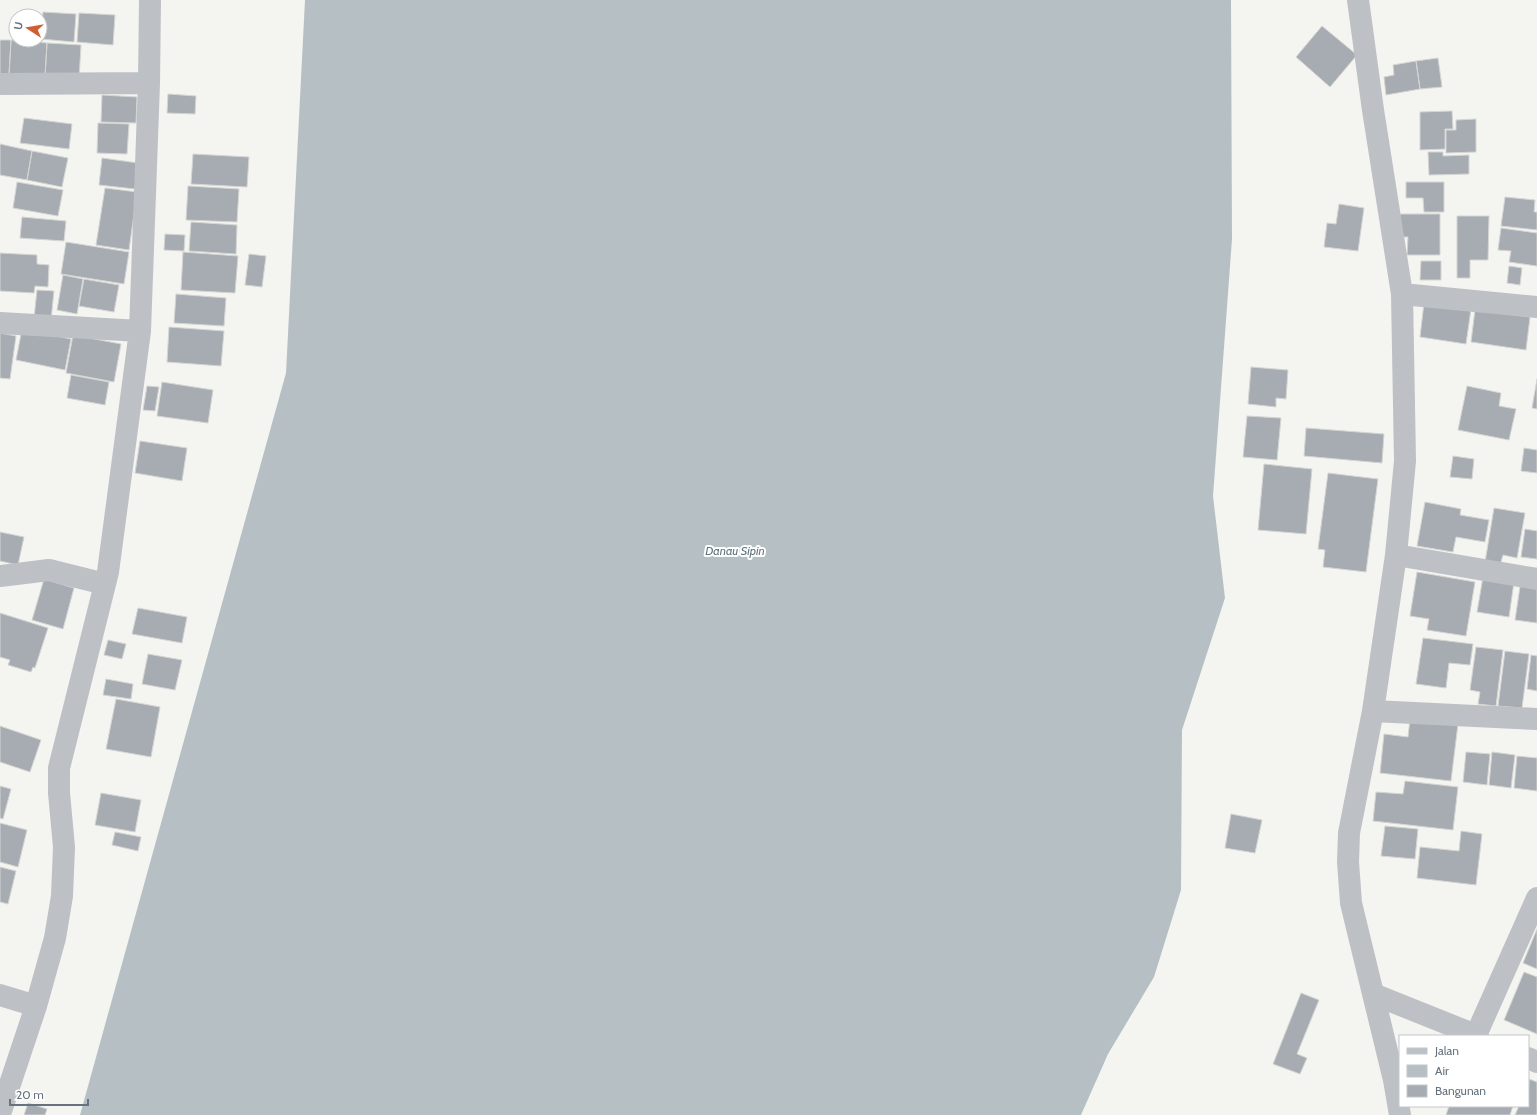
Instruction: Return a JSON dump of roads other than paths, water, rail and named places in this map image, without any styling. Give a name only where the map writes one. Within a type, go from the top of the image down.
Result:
[{"type":"street","points":[[0,1114],[36,1006],[55,938],[62,896],[64,847],[59,793],[59,768],[108,572],[140,332],[149,83],[150,0]]},
{"type":"street","points":[[1358,0],[1373,110],[1402,294],[1405,461],[1396,555],[1372,711],[1349,833],[1348,862],[1352,903],[1394,1080],[1400,1115]]},
{"type":"street","points":[[0,84],[149,83]]},
{"type":"street","points":[[1402,294],[1537,307]]},
{"type":"street","points":[[0,323],[140,332]]},
{"type":"street","points":[[1396,555],[1537,579]]},
{"type":"street","points":[[0,576],[49,570],[105,584]]},
{"type":"street","points":[[1372,711],[1537,718]]},
{"type":"street","points":[[1477,1035],[1537,898]]},
{"type":"street","points":[[1373,994],[1475,1035]]},
{"type":"street","points":[[0,995],[36,1006]]},
{"type":"water","name":"Danau Sipin","points":[[305,0],[1231,0],[1232,239],[1213,496],[1225,598],[1182,730],[1181,890],[1154,977],[1108,1054],[1081,1115],[80,1115],[286,373]]}]
